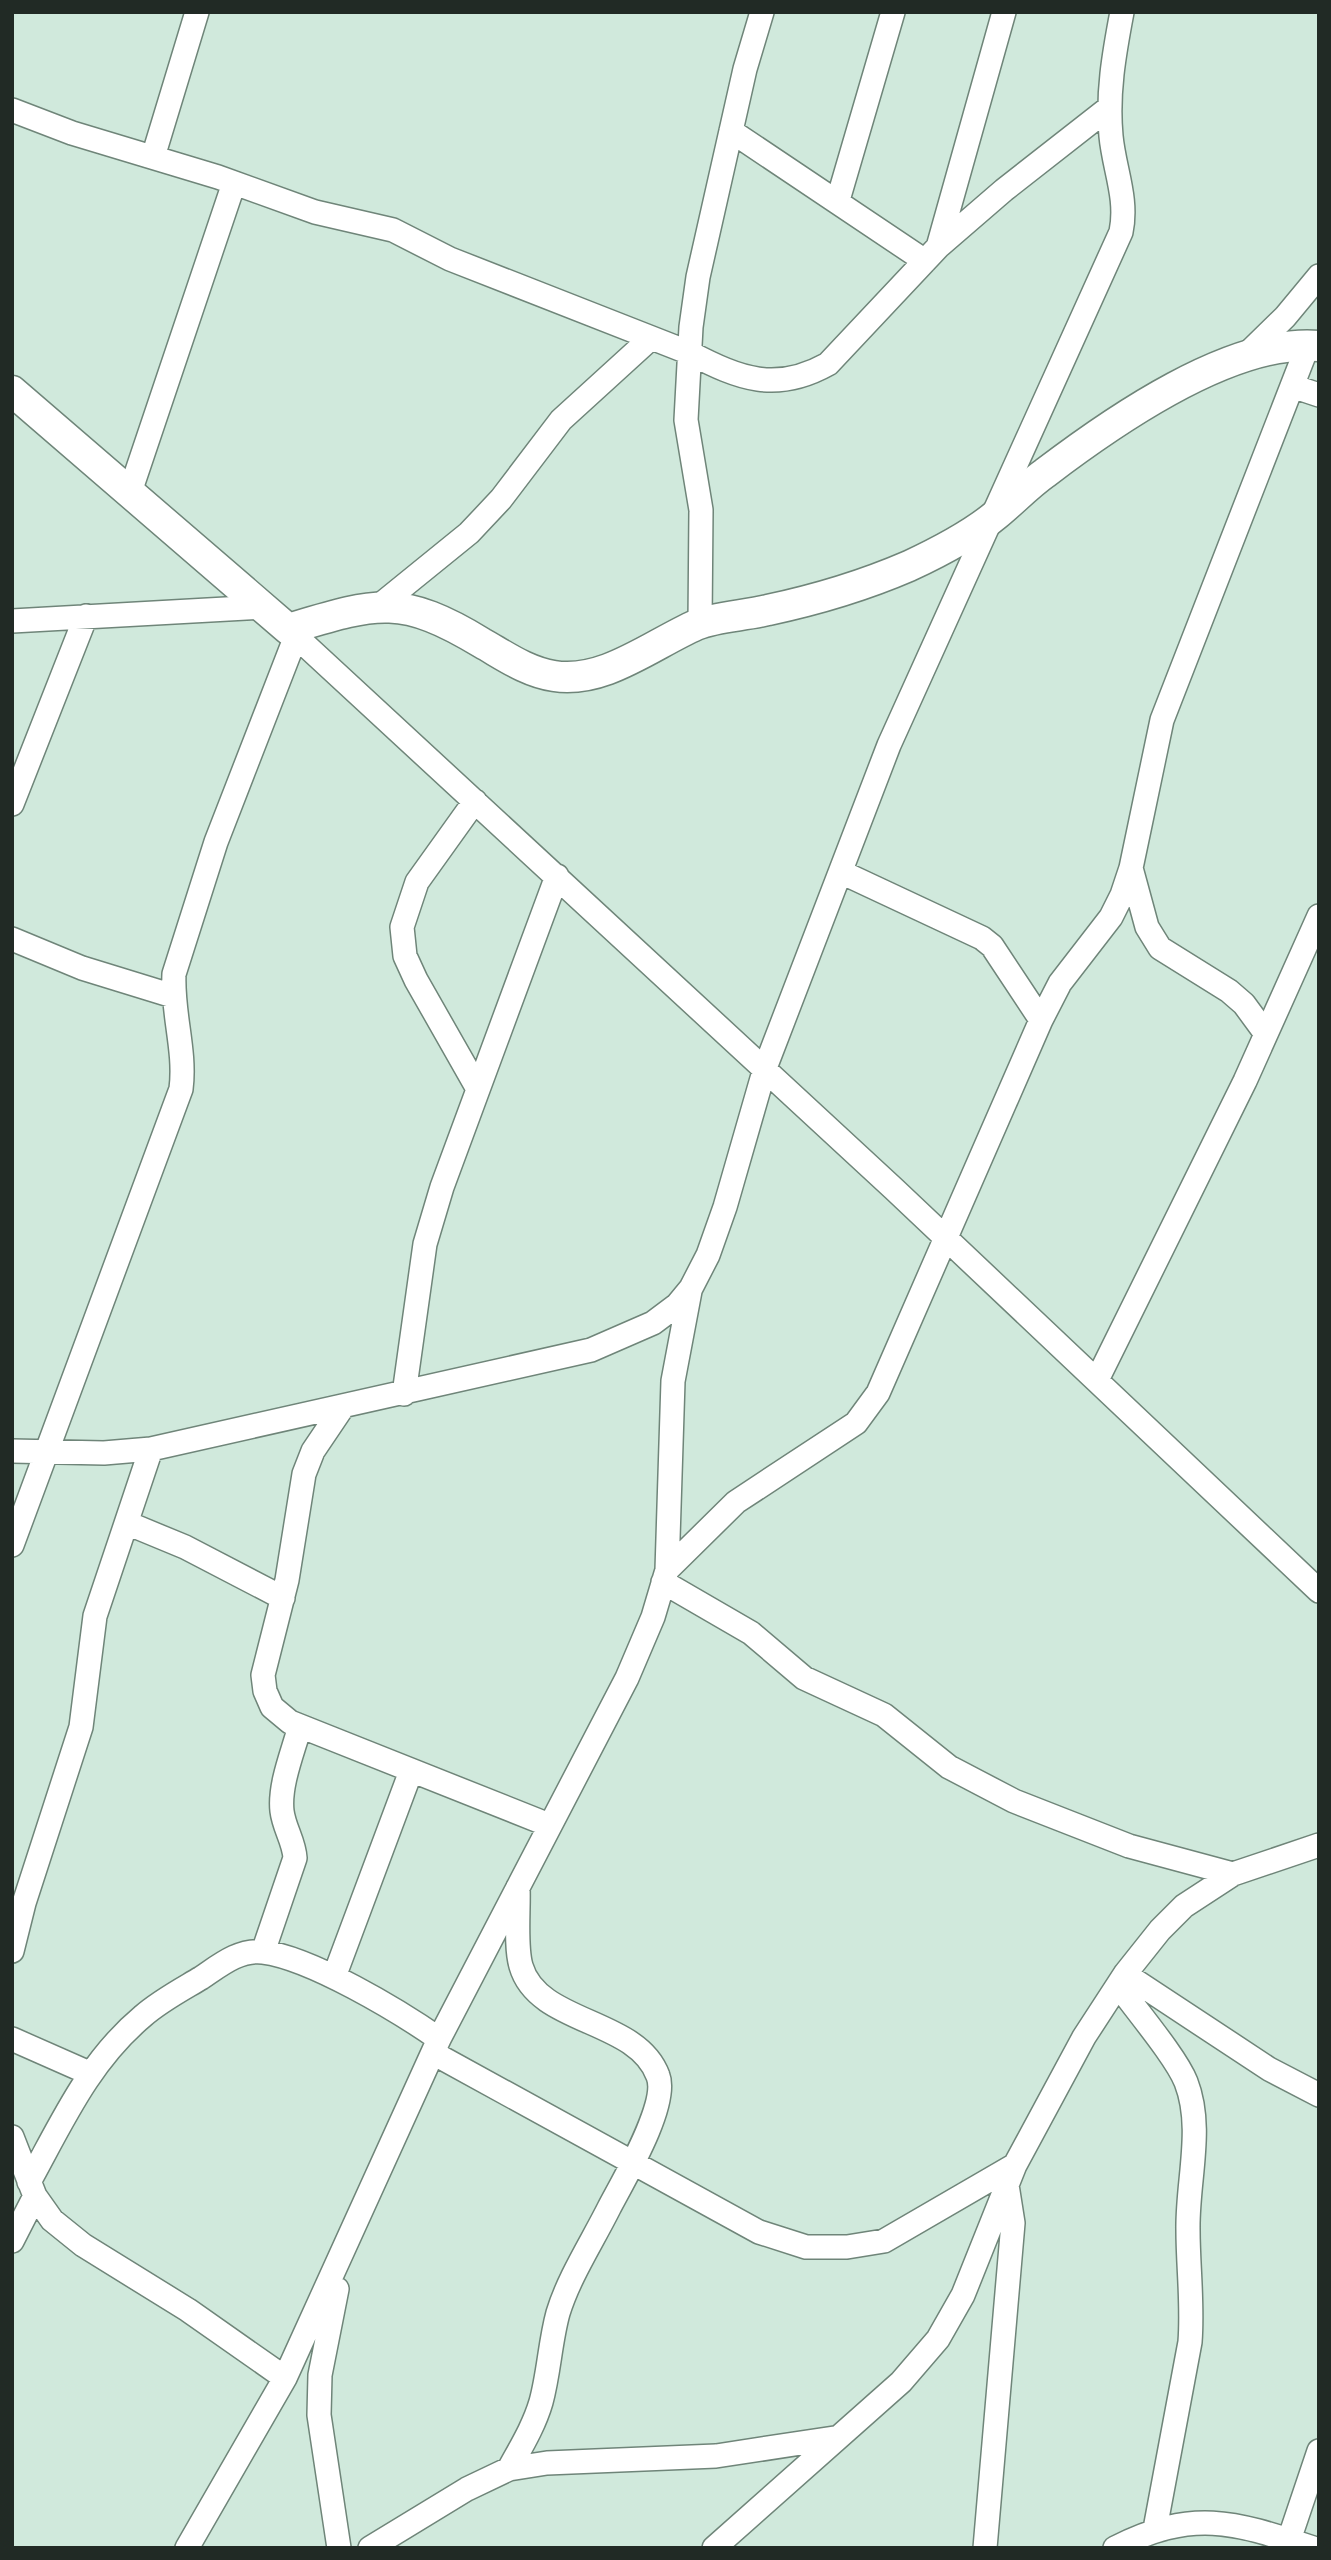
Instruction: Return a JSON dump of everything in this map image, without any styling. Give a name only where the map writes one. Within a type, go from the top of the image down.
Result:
[{"type":"street","points":[[153,157],[197,12]]},
{"type":"street","points":[[699,624],[701,510],[686,420],[690,353],[698,276],[762,12]]},
{"type":"street","points":[[838,200],[893,12]]},
{"type":"street","points":[[932,254],[1004,12]]},
{"type":"street","points":[[12,1451],[49,1453],[151,1449],[591,1350],[653,1323],[677,1305],[691,1288],[708,1255],[725,1207],[765,1068],[889,745],[996,515],[1121,232],[1124,200],[1112,139],[1110,107],[1112,66],[1122,12]]},
{"type":"street","points":[[12,110],[328,215],[393,230],[450,259],[690,353],[743,378],[784,381],[806,376],[828,364],[932,254],[1004,190],[1110,107]]},
{"type":"street","points":[[731,131],[838,200],[932,254]]},
{"type":"street","points":[[130,492],[234,183]]},
{"type":"street","points":[[1244,357],[1285,317],[1319,276]]},
{"type":"street","points":[[379,606],[469,533],[501,499],[561,420],[651,338]]},
{"type":"street","points":[[292,633],[379,606],[399,607],[425,614],[461,630],[526,669],[553,676],[579,677],[598,674],[699,624],[769,610],[910,565],[996,515],[1042,474],[1113,424],[1203,374],[1272,348],[1314,345]]},
{"type":"street","points":[[665,1576],[736,1502],[856,1423],[867,1412],[878,1392],[1041,1020],[1059,984],[1111,917],[1131,867],[1162,720],[1292,386],[1314,345]]},
{"type":"street","points":[[1292,386],[1319,395]]},
{"type":"street","points":[[12,391],[263,607],[557,876],[765,1068],[1319,1591]]},
{"type":"street","points":[[12,621],[263,607]]},
{"type":"street","points":[[12,804],[86,616]]},
{"type":"street","points":[[12,1545],[49,1453],[181,1089],[183,1072],[173,996],[174,974],[216,842],[292,633]]},
{"type":"street","points":[[475,801],[417,882],[402,927],[405,956],[416,980],[478,1089]]},
{"type":"street","points":[[1131,867],[1147,927],[1160,948],[1230,992],[1244,1004],[1266,1034]]},
{"type":"street","points":[[841,872],[982,938],[992,946],[1041,1020]]},
{"type":"street","points":[[404,1394],[425,1244],[442,1187],[557,876]]},
{"type":"street","points":[[1097,1380],[1266,1034],[1319,916]]},
{"type":"street","points":[[12,939],[82,968],[173,996]]},
{"type":"street","points":[[187,2548],[285,2378],[344,2255],[436,2046],[518,1883],[627,1678],[653,1617],[665,1576],[673,1381],[691,1288]]},
{"type":"street","points":[[342,1408],[313,1451],[304,1474],[284,1598],[263,1675],[272,1707],[290,1722],[550,1825]]},
{"type":"street","points":[[12,1951],[24,1903],[81,1727],[96,1616],[151,1449]]},
{"type":"street","points":[[127,1523],[185,1547],[284,1598]]},
{"type":"street","points":[[665,1576],[751,1633],[804,1678],[884,1715],[949,1768],[1014,1801],[1129,1846],[1233,1874]]},
{"type":"street","points":[[263,1952],[295,1858],[294,1843],[282,1812],[282,1798],[300,1726]]},
{"type":"street","points":[[334,1977],[411,1770]]},
{"type":"street","points":[[713,2548],[834,2438],[901,2382],[938,2339],[963,2295],[1011,2175],[1084,2037],[1160,1930],[1184,1906],[1233,1874],[1319,1845]]},
{"type":"street","points":[[509,2469],[538,2410],[559,2312],[567,2291],[632,2162],[660,2097],[659,2077],[635,2045],[541,1997],[529,1982],[521,1966],[518,1883]]},
{"type":"street","points":[[12,2241],[32,2189],[89,2073],[145,2014],[232,1957],[263,1952],[334,1977],[413,2021],[436,2046],[632,2162],[759,2232],[806,2247],[847,2247],[884,2241],[1011,2175]]},
{"type":"street","points":[[1122,1980],[1269,2069],[1319,2095]]},
{"type":"street","points":[[1122,1980],[1185,2079],[1193,2103],[1195,2125],[1188,2201],[1190,2342],[1155,2529]]},
{"type":"street","points":[[12,2039],[89,2073]]},
{"type":"street","points":[[12,2137],[32,2189],[52,2220],[83,2245],[188,2310],[285,2378]]},
{"type":"street","points":[[985,2548],[1013,2223],[1011,2175]]},
{"type":"street","points":[[339,2548],[319,2415],[320,2375],[344,2255]]},
{"type":"street","points":[[370,2548],[467,2489],[509,2469],[547,2463],[739,2454],[834,2438]]},
{"type":"street","points":[[1289,2540],[1319,2451]]},
{"type":"street","points":[[1115,2548],[1155,2529],[1206,2522],[1247,2526],[1313,2548]]}]
